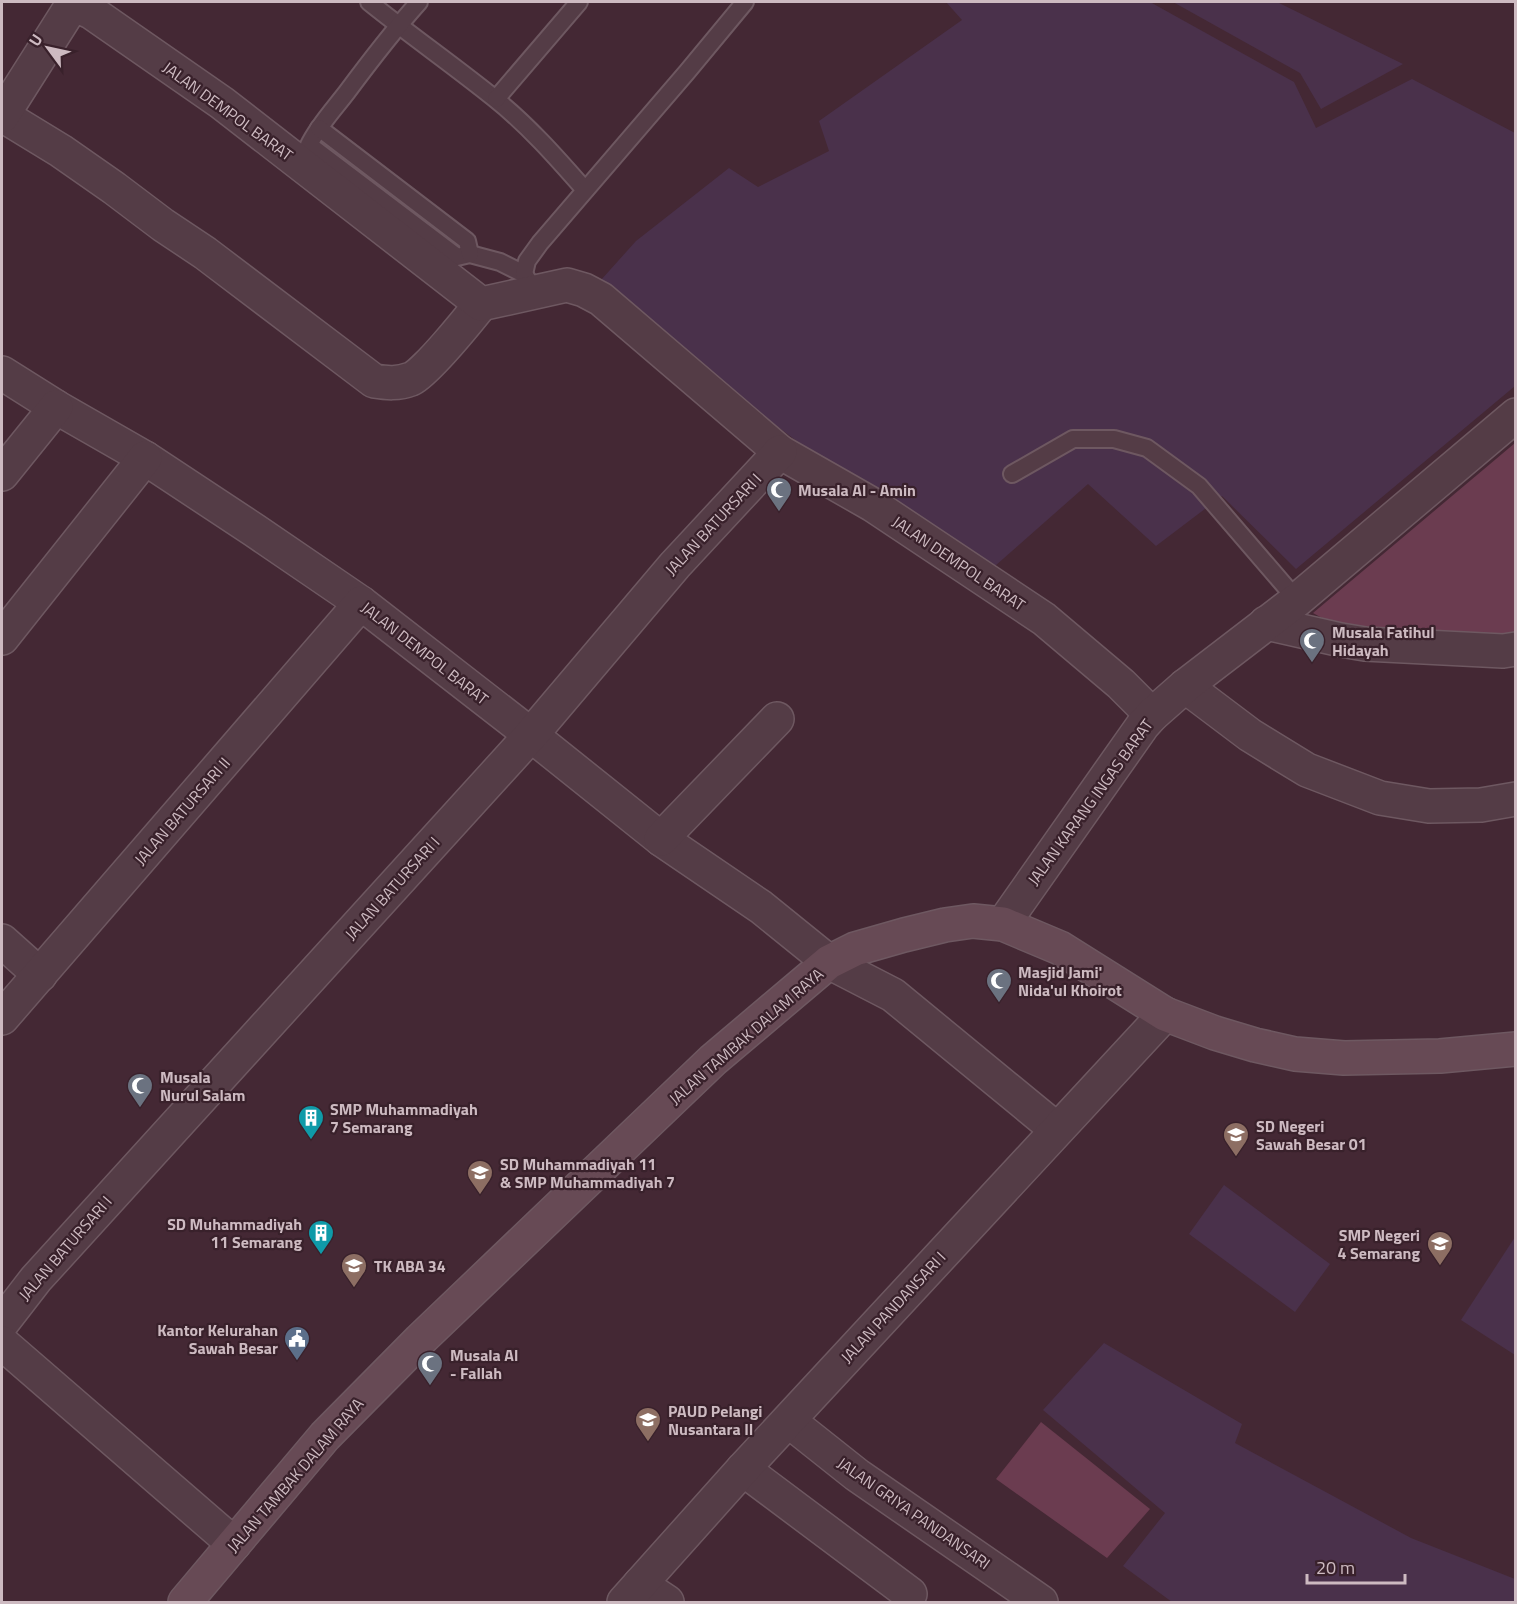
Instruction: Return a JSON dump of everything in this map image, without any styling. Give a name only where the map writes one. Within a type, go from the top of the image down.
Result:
[{"type":"street","name":"JALAN DEMPOL BARAT","points":[[481,304],[222,103],[91,12],[80,7],[71,7],[2,116],[61,151],[114,188],[374,381],[393,384],[414,379],[481,304],[530,283],[567,285],[585,290],[601,299],[780,452],[873,506],[1044,619],[1121,684],[1152,715]]},
{"type":"street","name":"JALAN DEMPOL BARAT","points":[[2,372],[56,408],[145,458],[361,603],[661,839],[761,907],[830,962],[893,995],[1056,1130]]},
{"type":"street","points":[[2,474],[56,408]]},
{"type":"street","name":"JALAN KARANG INGAS BARAT","points":[[1003,924],[1152,715],[1185,686],[1297,600],[1515,415]]},
{"type":"street","name":"JALAN BATURSARI I","points":[[2,1323],[36,1279],[531,735],[675,565],[780,452]]},
{"type":"street","points":[[2,638],[145,458]]},
{"type":"street","name":"JALAN BATURSARI II","points":[[2,1018],[361,603]]},
{"type":"street","points":[[1266,623],[1365,644],[1503,651],[1515,649]]},
{"type":"street","points":[[1185,686],[1250,735],[1307,770],[1380,798],[1429,806],[1481,805],[1515,799]]},
{"type":"street","points":[[661,839],[777,719]]},
{"type":"street","name":"JALAN TAMBAK DALAM RAYA","points":[[185,1602],[325,1436],[420,1340],[713,1060],[830,962],[855,950],[945,925],[973,921],[1003,924],[1060,948],[1165,1014],[1255,1046],[1295,1054],[1344,1058],[1440,1056],[1515,1049]]},
{"type":"street","points":[[2,941],[40,975]]},
{"type":"street","name":"JALAN PANDANSARI I","points":[[644,1596],[743,1469],[1165,1014]]},
{"type":"street","points":[[2,1342],[234,1544]]},
{"type":"street","name":"JALAN GRIYA PANDANSARI","points":[[789,1421],[857,1475],[1041,1602]]},
{"type":"street","points":[[743,1469],[910,1594]]},
{"type":"lane","points":[[369,2],[496,99],[544,143],[585,190]]},
{"type":"lane","points":[[419,2],[319,128],[467,242],[470,254],[500,262],[530,283]]},
{"type":"lane","points":[[496,99],[579,2]]},
{"type":"lane","points":[[530,283],[527,261],[540,243],[745,2]]},
{"type":"lane","points":[[1012,474],[1073,439],[1114,439],[1147,448],[1199,486],[1297,600]]},
{"type":"shaded area","points":[[946,2],[1150,2],[1294,82],[1316,128],[1412,79],[1515,133],[1515,386],[1296,569],[1222,496],[1156,546],[1088,484],[987,573],[873,498],[726,388],[601,280],[636,241],[729,168],[758,187],[829,151],[819,121],[962,20]]},
{"type":"shaded area","points":[[1173,2],[1277,2],[1403,64],[1321,109],[1300,73]]},
{"type":"shaded area","points":[[1515,443],[1515,641],[1351,634],[1313,613]]},
{"type":"shaded area","points":[[1224,1185],[1330,1264],[1295,1312],[1189,1234]]},
{"type":"shaded area","points":[[1515,1237],[1515,1355],[1461,1320]]},
{"type":"shaded area","points":[[1104,1343],[1242,1424],[1235,1443],[1411,1538],[1515,1579],[1515,1602],[1172,1602],[1123,1566],[1165,1513],[1043,1410]]},
{"type":"shaded area","points":[[1041,1422],[1150,1509],[1107,1558],[996,1479]]},
{"type":"place","name":"Musala Al - Amin","points":[[779,513]]},
{"type":"place","name":"Musala Fatihul Hidayah","points":[[1312,664]]},
{"type":"place","name":"Masjid Jami' Nida'ul Khoirot","points":[[999,1004]]},
{"type":"place","name":"Musala Nurul Salam","points":[[140,1109]]},
{"type":"place","name":"SMP Muhammadiyah 7 Semarang","points":[[311,1141]]},
{"type":"place","name":"SD Negeri Sawah Besar 01","points":[[1236,1158]]},
{"type":"place","name":"SD Muhammadiyah 11 & SMP Muhammadiyah 7","points":[[480,1196]]},
{"type":"place","name":"SD Muhammadiyah 11 Semarang","points":[[321,1256]]},
{"type":"place","name":"SMP Negeri 4 Semarang","points":[[1440,1267]]},
{"type":"place","name":"TK ABA 34","points":[[354,1289]]},
{"type":"place","name":"Kantor Kelurahan Sawah Besar","points":[[297,1362]]},
{"type":"place","name":"Musala Al - Fallah","points":[[430,1387]]},
{"type":"place","name":"PAUD Pelangi Nusantara II","points":[[648,1443]]}]
